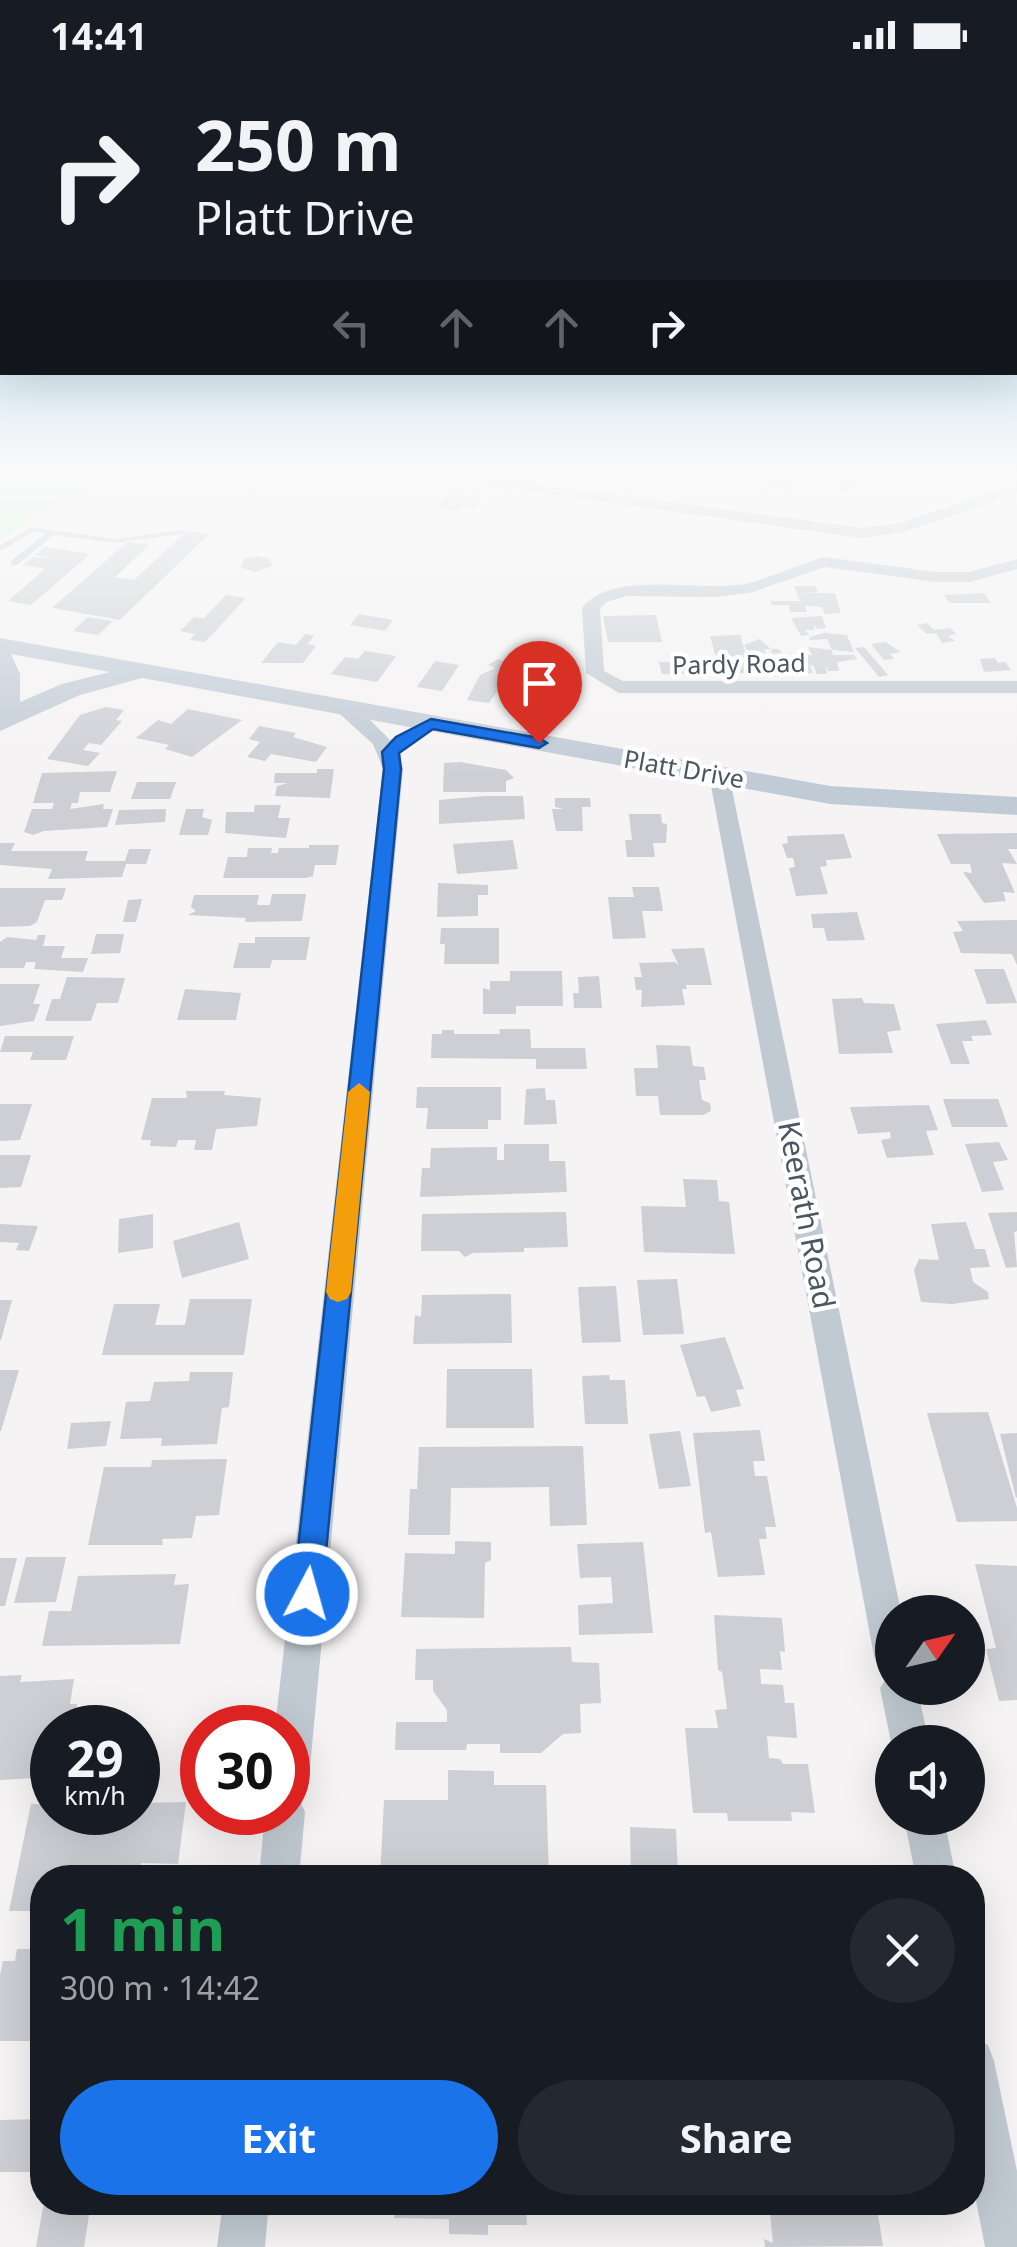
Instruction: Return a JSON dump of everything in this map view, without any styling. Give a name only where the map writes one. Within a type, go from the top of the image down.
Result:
[{"type":"street","name":"Pardy Road","points":[[782,577],[750,588],[627,591],[593,603],[595,672],[608,684],[640,690],[1017,687]]},
{"type":"street","name":"Pardy Road","points":[[933,577],[971,577]]},
{"type":"street","name":"Platt Drive","points":[[0,645],[830,795],[1017,806]]},
{"type":"street","points":[[0,657],[9,671],[11,688],[1,721]]},
{"type":"street","points":[[1,721],[71,689],[148,672]]},
{"type":"street","points":[[297,1705],[393,769],[390,752],[362,721],[342,707]]},
{"type":"street","points":[[390,752],[402,740],[431,724]]},
{"type":"street","name":"Keerath Road","points":[[718,775],[880,1595]]},
{"type":"street","points":[[279,1865],[283,1835]]},
{"type":"street","points":[[927,1835],[933,1865]]},
{"type":"street","points":[[985,2126],[1009,2247]]},
{"type":"street","points":[[241,2247],[245,2215]]},
{"type":"building","points":[[36,577],[64,577],[31,605],[8,601]]},
{"type":"building","points":[[88,577],[134,580],[165,577],[120,620],[52,608]]},
{"type":"building","points":[[794,586],[815,586],[818,592],[807,593],[835,593],[841,613],[825,614],[822,607],[809,606],[805,606],[807,612],[790,612],[789,605],[772,605],[770,601],[800,601]]},
{"type":"building","points":[[984,593],[991,603],[949,603],[944,595]]},
{"type":"building","points":[[226,595],[246,598],[205,642],[190,640],[195,634],[180,631],[194,617],[204,618]]},
{"type":"building","points":[[359,614],[393,620],[385,631],[350,625]]},
{"type":"building","points":[[656,615],[662,642],[608,642],[603,616]]},
{"type":"building","points":[[822,616],[826,628],[817,629],[813,624],[815,630],[805,630],[809,635],[801,636],[791,618]]},
{"type":"building","points":[[88,617],[113,621],[98,635],[73,631]]},
{"type":"building","points":[[927,623],[934,630],[950,628],[956,634],[948,636],[955,641],[942,643],[936,633],[927,634],[917,625]]},
{"type":"building","points":[[824,633],[847,635],[854,652],[832,650],[827,639],[809,637]]},
{"type":"building","points":[[305,634],[314,636],[307,644],[316,646],[303,663],[261,663],[278,642],[296,645]]},
{"type":"building","points":[[740,635],[752,673],[662,674],[659,662],[717,661],[710,636]]},
{"type":"building","points":[[759,639],[771,649],[764,649],[766,654],[757,652],[766,664],[766,658],[812,655],[808,647],[832,650],[833,655],[854,655],[857,659],[837,662],[839,671],[828,671],[825,664],[827,674],[817,674],[810,665],[813,673],[772,676],[768,667],[769,671],[756,671],[747,653],[756,652],[744,645]]},
{"type":"building","points":[[885,642],[901,652],[890,654],[894,659],[884,660],[871,644]]},
{"type":"building","points":[[864,647],[888,675],[879,677],[855,648]]},
{"type":"building","points":[[365,651],[396,656],[377,682],[331,674],[345,657],[358,659]]},
{"type":"building","points":[[995,658],[1011,670],[984,672],[980,659]]},
{"type":"building","points":[[498,659],[529,671],[526,677],[510,690],[498,690],[489,703],[467,700],[480,675],[495,668],[488,665]]},
{"type":"building","points":[[435,661],[459,665],[442,691],[417,687]]},
{"type":"building","points":[[548,663],[567,666],[564,671],[573,672],[570,677],[576,678],[568,693],[557,691],[553,698],[524,693],[530,682],[537,684]]},
{"type":"building","points":[[106,707],[124,710],[116,720],[122,721],[101,745],[89,743],[83,750],[100,753],[88,766],[47,759],[80,715]]},
{"type":"building","points":[[188,709],[242,720],[192,757],[165,749],[169,745],[136,738],[158,720],[171,724]]},
{"type":"building","points":[[259,726],[296,733],[293,737],[327,747],[316,762],[271,754],[265,761],[247,757],[260,742],[249,739]]},
{"type":"building","points":[[444,763],[506,770],[514,778],[506,781],[506,792],[443,792]]},
{"type":"building","points":[[317,769],[334,769],[330,798],[275,796],[277,786],[288,783],[274,783],[275,773],[317,773]]},
{"type":"building","points":[[117,771],[110,792],[80,792],[78,803],[72,803],[70,809],[104,804],[103,809],[113,809],[107,827],[33,835],[24,832],[32,809],[52,809],[54,803],[33,803],[42,773]]},
{"type":"building","points":[[137,782],[176,782],[170,799],[131,799]]},
{"type":"building","points":[[523,796],[525,819],[439,824],[439,800]]},
{"type":"building","points":[[555,798],[590,798],[591,807],[582,807],[583,831],[556,831],[552,809],[564,809],[555,807]]},
{"type":"building","points":[[255,805],[281,805],[278,818],[290,818],[286,838],[225,833],[226,812],[254,812]]},
{"type":"building","points":[[166,809],[165,822],[115,825],[119,810]]},
{"type":"building","points":[[186,809],[204,809],[202,817],[212,820],[208,835],[179,835]]},
{"type":"building","points":[[629,814],[661,814],[662,823],[667,824],[666,843],[653,843],[655,857],[627,857],[625,840],[632,840]]},
{"type":"building","points":[[1017,833],[1017,849],[1008,849],[1017,864],[1002,863],[1015,893],[1003,892],[1006,901],[984,903],[963,872],[972,873],[970,864],[951,864],[937,834]]},
{"type":"building","points":[[844,834],[852,858],[826,860],[827,866],[820,867],[828,894],[796,896],[789,868],[795,867],[793,858],[787,858],[782,844],[788,843],[787,836]]},
{"type":"building","points":[[513,840],[518,869],[457,874],[453,844]]},
{"type":"building","points":[[0,843],[15,843],[11,851],[88,851],[85,861],[125,861],[129,849],[151,849],[146,864],[126,864],[122,877],[48,879],[52,869],[0,865]]},
{"type":"building","points":[[339,845],[336,865],[315,865],[313,876],[306,878],[223,878],[228,857],[247,857],[248,848],[272,848],[271,853],[278,853],[279,848]]},
{"type":"building","points":[[438,883],[488,885],[488,895],[478,895],[478,916],[437,917]]},
{"type":"building","points":[[632,887],[659,887],[663,911],[642,911],[646,938],[613,939],[608,897],[634,897]]},
{"type":"building","points":[[0,888],[66,888],[62,900],[45,900],[37,922],[30,926],[0,927]]},
{"type":"building","points":[[272,894],[306,894],[302,921],[245,922],[246,918],[188,915],[196,911],[191,907],[194,895],[259,895],[257,905],[270,905]]},
{"type":"building","points":[[142,899],[136,922],[123,922],[128,900]]},
{"type":"building","points":[[857,912],[865,940],[827,941],[824,928],[813,928],[811,914]]},
{"type":"building","points":[[1017,920],[1017,965],[1012,954],[961,953],[953,932],[963,931],[957,921]]},
{"type":"building","points":[[441,928],[499,928],[499,964],[444,964]]},
{"type":"building","points":[[96,934],[124,934],[120,953],[91,954]]},
{"type":"building","points":[[38,935],[46,935],[43,946],[65,946],[61,958],[88,958],[83,972],[34,969],[36,962],[26,962],[24,968],[0,968],[0,942],[7,937],[36,940]]},
{"type":"building","points":[[255,937],[310,937],[306,960],[272,960],[270,968],[233,968],[239,943],[255,943]]},
{"type":"building","points":[[704,948],[712,985],[686,985],[687,989],[682,989],[685,1005],[641,1007],[642,990],[636,990],[634,977],[642,977],[639,963],[675,962],[679,966],[671,949]]},
{"type":"building","points":[[974,969],[1004,969],[1017,1003],[987,1004]]},
{"type":"building","points":[[510,971],[562,971],[563,1006],[516,1006],[516,1014],[483,1014],[483,988],[490,990],[490,981],[510,981]]},
{"type":"building","points":[[599,976],[602,1008],[574,1008],[573,993],[579,993],[578,977]]},
{"type":"building","points":[[67,977],[125,978],[118,1003],[97,1003],[91,1021],[45,1021],[52,999],[60,999]]},
{"type":"building","points":[[0,984],[40,984],[33,1004],[40,1004],[34,1021],[0,1026]]},
{"type":"building","points":[[185,989],[241,993],[236,1020],[177,1020]]},
{"type":"building","points":[[862,998],[864,1003],[894,1004],[901,1030],[887,1032],[893,1053],[839,1054],[832,999]]},
{"type":"building","points":[[986,1020],[992,1035],[971,1036],[973,1041],[962,1041],[970,1064],[951,1064],[936,1024]]},
{"type":"building","points":[[499,1029],[530,1029],[531,1048],[585,1048],[587,1069],[536,1069],[536,1059],[431,1058],[432,1034],[454,1030],[454,1034],[500,1034]]},
{"type":"building","points":[[5,1036],[74,1036],[66,1060],[30,1060],[33,1052],[0,1052]]},
{"type":"building","points":[[656,1045],[690,1046],[693,1066],[704,1067],[706,1080],[699,1080],[702,1100],[710,1103],[711,1111],[703,1115],[660,1115],[658,1096],[636,1096],[634,1068],[658,1068]]},
{"type":"building","points":[[417,1087],[501,1087],[501,1120],[488,1120],[488,1129],[426,1129],[428,1108],[416,1108]]},
{"type":"building","points":[[545,1088],[546,1100],[555,1100],[557,1124],[524,1125],[526,1089]]},
{"type":"building","points":[[186,1091],[225,1091],[224,1095],[261,1098],[257,1126],[216,1129],[212,1150],[194,1150],[196,1140],[178,1140],[176,1147],[150,1146],[151,1140],[141,1140],[152,1098],[187,1098]]},
{"type":"building","points":[[943,1099],[998,1099],[1008,1127],[952,1127]]},
{"type":"building","points":[[0,1104],[32,1104],[20,1140],[0,1141]]},
{"type":"building","points":[[929,1105],[938,1130],[926,1131],[934,1155],[887,1158],[881,1140],[891,1138],[890,1132],[858,1134],[850,1107]]},
{"type":"building","points":[[999,1142],[1008,1160],[993,1162],[1004,1190],[982,1192],[965,1144]]},
{"type":"building","points":[[504,1144],[549,1144],[549,1161],[565,1161],[567,1192],[420,1197],[422,1168],[430,1168],[431,1148],[497,1147],[497,1160],[504,1160]]},
{"type":"building","points":[[0,1155],[31,1155],[21,1187],[0,1188]]},
{"type":"building","points":[[683,1179],[717,1180],[719,1201],[729,1202],[735,1254],[644,1252],[641,1206],[686,1207]]},
{"type":"building","points":[[566,1212],[568,1247],[524,1248],[524,1252],[473,1253],[465,1257],[459,1251],[421,1251],[422,1214]]},
{"type":"building","points":[[1017,1212],[1017,1267],[1006,1268],[988,1213]]},
{"type":"building","points":[[153,1214],[153,1248],[118,1253],[119,1219]]},
{"type":"building","points":[[239,1222],[249,1259],[182,1278],[173,1241]]},
{"type":"building","points":[[966,1222],[975,1249],[985,1249],[990,1267],[970,1268],[973,1282],[988,1292],[989,1299],[952,1304],[921,1302],[914,1270],[919,1259],[939,1260],[931,1224]]},
{"type":"building","points":[[0,1224],[38,1226],[29,1251],[16,1250],[19,1243],[0,1242]]},
{"type":"building","points":[[677,1279],[684,1334],[643,1335],[637,1280]]},
{"type":"building","points":[[616,1286],[621,1342],[582,1343],[578,1287]]},
{"type":"building","points":[[511,1294],[512,1343],[413,1344],[415,1315],[421,1317],[422,1295]]},
{"type":"building","points":[[190,1299],[252,1299],[244,1355],[102,1355],[114,1304],[160,1304],[155,1325],[185,1325]]},
{"type":"building","points":[[0,1300],[12,1300],[1,1340],[0,1340]]},
{"type":"building","points":[[725,1337],[744,1389],[736,1390],[741,1406],[711,1412],[705,1396],[697,1397],[680,1345]]},
{"type":"building","points":[[447,1369],[532,1369],[534,1428],[446,1428]]},
{"type":"building","points":[[0,1370],[19,1370],[1,1431],[0,1431]]},
{"type":"building","points":[[190,1372],[233,1372],[229,1407],[222,1408],[217,1444],[161,1446],[162,1438],[120,1439],[126,1402],[150,1401],[154,1382],[189,1381]]},
{"type":"building","points":[[609,1375],[610,1380],[625,1380],[628,1424],[585,1424],[582,1376]]},
{"type":"building","points":[[988,1412],[1017,1508],[1017,1521],[957,1522],[927,1413]]},
{"type":"building","points":[[111,1421],[106,1446],[67,1449],[71,1423]]},
{"type":"building","points":[[760,1430],[765,1461],[753,1461],[755,1476],[767,1476],[776,1527],[765,1527],[767,1539],[759,1539],[765,1575],[718,1577],[711,1532],[705,1533],[693,1433]]},
{"type":"building","points":[[680,1431],[691,1486],[659,1489],[649,1434]]},
{"type":"building","points":[[1017,1433],[1017,1497],[1016,1498],[1000,1434]]},
{"type":"building","points":[[583,1446],[587,1525],[550,1526],[549,1487],[451,1488],[450,1535],[408,1535],[410,1489],[417,1489],[419,1447]]},
{"type":"building","points":[[227,1459],[219,1515],[196,1516],[192,1538],[162,1539],[163,1545],[88,1545],[104,1467],[151,1467],[152,1460]]},
{"type":"building","points":[[455,1541],[491,1542],[491,1560],[485,1563],[484,1618],[401,1617],[405,1553],[455,1554]]},
{"type":"building","points":[[643,1542],[653,1633],[579,1635],[578,1605],[613,1603],[611,1577],[580,1578],[577,1544]]},
{"type":"building","points":[[26,1557],[66,1557],[56,1602],[14,1603]]},
{"type":"building","points":[[0,1558],[17,1558],[5,1606],[0,1606]]},
{"type":"building","points":[[975,1564],[1017,1566],[1017,1700],[999,1701],[986,1649],[996,1648]]},
{"type":"building","points":[[176,1574],[174,1585],[189,1584],[180,1644],[42,1646],[49,1611],[71,1611],[78,1576]]},
{"type":"building","points":[[714,1615],[782,1618],[782,1670],[760,1669],[761,1684],[783,1685],[785,1703],[794,1703],[797,1738],[767,1736],[769,1758],[780,1759],[783,1764],[808,1764],[815,1813],[791,1812],[792,1821],[728,1821],[727,1813],[693,1813],[685,1728],[718,1728],[715,1710],[727,1709],[722,1672],[718,1670]]},
{"type":"building","points":[[571,1647],[572,1662],[599,1663],[601,1703],[580,1704],[581,1733],[563,1734],[541,1753],[500,1753],[500,1744],[467,1744],[466,1750],[395,1750],[396,1722],[447,1722],[447,1710],[433,1691],[433,1680],[415,1680],[416,1649]]},
{"type":"building","points":[[22,1675],[20,1682],[74,1679],[70,1704],[77,1705],[30,1705],[30,1778],[0,1780],[0,1676]]},
{"type":"building","points":[[448,1770],[494,1771],[494,1785],[546,1785],[549,1865],[381,1865],[384,1800],[448,1800]]},
{"type":"building","points":[[180,1802],[178,1864],[30,1865],[30,1911],[9,1911],[30,1809],[30,1835],[160,1835],[160,1803]]},
{"type":"building","points":[[630,1827],[676,1829],[677,1865],[631,1865]]},
{"type":"building","points":[[17,1949],[30,1949],[30,2041],[0,2041],[0,1975],[3,1961],[15,1961]]},
{"type":"building","points":[[30,2119],[30,2172],[0,2172],[0,2120]]},
{"type":"building","points":[[42,2215],[89,2215],[84,2247],[36,2247]]},
{"type":"building","points":[[527,2215],[527,2225],[488,2225],[488,2235],[449,2234],[449,2219],[394,2218]]},
{"type":"building","points":[[770,2215],[878,2215],[883,2246],[765,2247],[764,2239],[773,2243]]},
{"type":"slow traffic","points":[[338,1292],[359,1092]]},
{"type":"route","points":[[307,1594],[393,769],[390,752],[402,740],[431,724],[539,743]]}]
